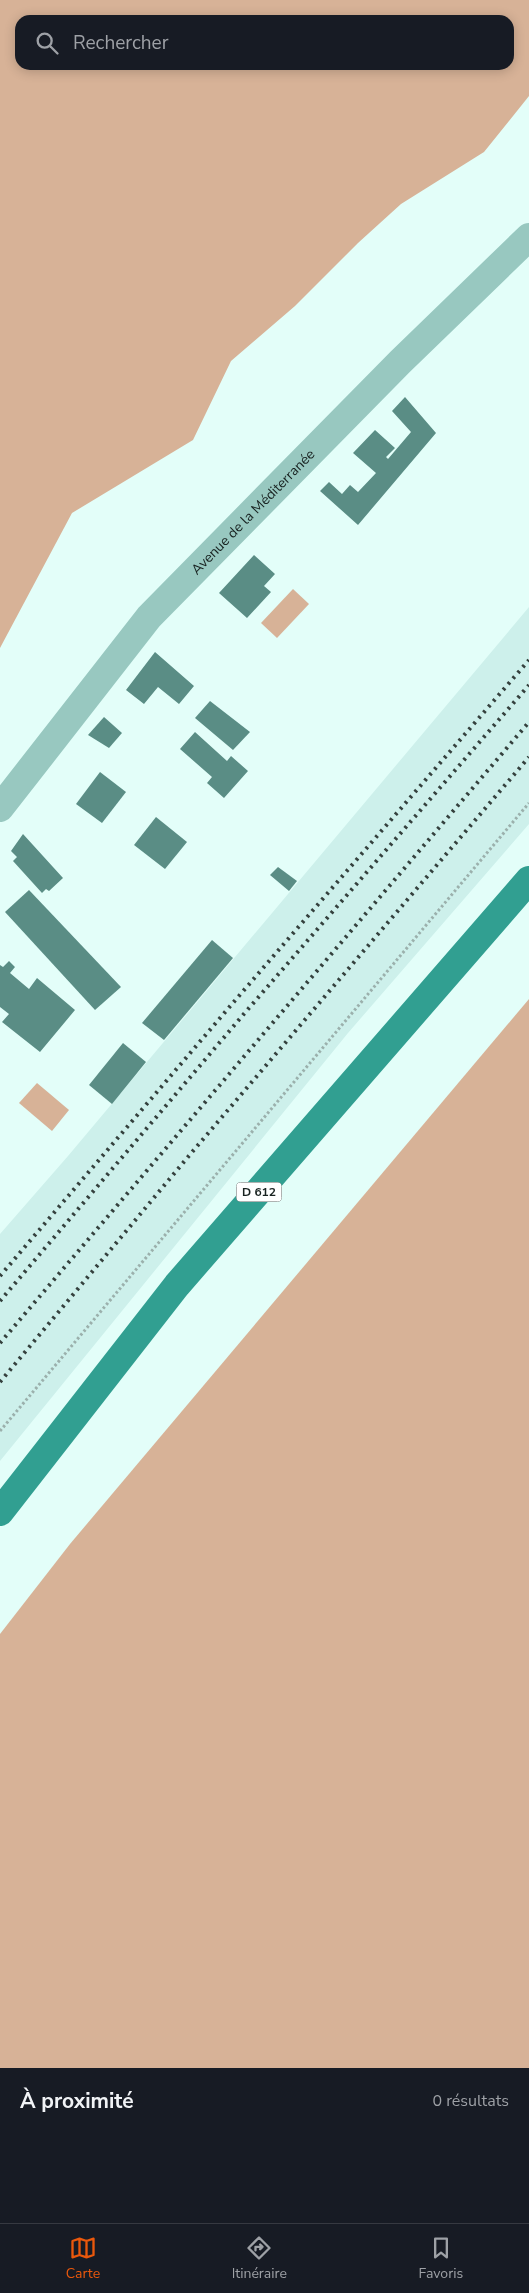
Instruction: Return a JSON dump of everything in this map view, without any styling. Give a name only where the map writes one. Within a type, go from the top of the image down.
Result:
[{"type":"main road","name":"D 612","points":[[0,1512],[177,1285],[529,880]]},
{"type":"street","name":"Avenue de la Méditerranée","points":[[0,808],[105,671],[155,610],[393,369],[529,238]]},
{"type":"path","points":[[0,1431],[529,803]]},
{"type":"shaded area","points":[[0,0],[529,0],[529,96],[484,152],[401,204],[358,243],[295,306],[231,361],[193,440],[72,513],[0,648]]},
{"type":"shaded area","points":[[293,589],[309,604],[277,638],[261,623]]},
{"type":"shaded area","points":[[529,607],[529,824],[348,1033],[0,1461],[0,1234],[68,1156]]},
{"type":"shaded area","points":[[529,999],[529,2068],[0,2068],[0,1634],[70,1544]]},
{"type":"shaded area","points":[[37,1083],[69,1110],[52,1131],[19,1103]]},
{"type":"building","points":[[405,397],[436,433],[358,525],[320,491],[329,482],[342,494],[350,485],[358,492],[376,473],[353,453],[375,430],[395,448],[386,457],[388,459],[411,432],[392,411]]},
{"type":"building","points":[[254,555],[275,574],[264,586],[271,592],[247,618],[219,593]]},
{"type":"building","points":[[155,652],[194,686],[179,704],[158,687],[144,704],[126,690]]},
{"type":"building","points":[[210,701],[250,732],[233,750],[195,718]]},
{"type":"building","points":[[104,717],[122,733],[109,748],[88,735]]},
{"type":"building","points":[[195,732],[227,761],[231,756],[248,771],[224,798],[207,783],[212,777],[180,749]]},
{"type":"building","points":[[100,772],[126,792],[102,823],[76,804]]},
{"type":"building","points":[[156,817],[187,842],[165,869],[134,845]]},
{"type":"building","points":[[23,834],[63,878],[49,891],[46,889],[42,893],[13,861],[17,857],[11,851]]},
{"type":"building","points":[[278,867],[297,881],[289,891],[270,875]]},
{"type":"building","points":[[29,890],[121,987],[95,1010],[5,912]]},
{"type":"building","points":[[212,940],[233,958],[164,1040],[142,1023]]},
{"type":"building","points":[[9,961],[15,967],[10,973],[29,989],[37,978],[75,1010],[40,1052],[2,1022],[9,1014],[0,1007],[0,965],[3,967]]},
{"type":"building","points":[[123,1043],[146,1062],[112,1104],[89,1085]]},
{"type":"railway","points":[[0,1276],[529,660]]},
{"type":"railway","points":[[0,1301],[243,1015],[529,685]]},
{"type":"railway","points":[[0,1343],[529,722]]},
{"type":"railway","points":[[0,1382],[193,1151],[529,757]]}]
